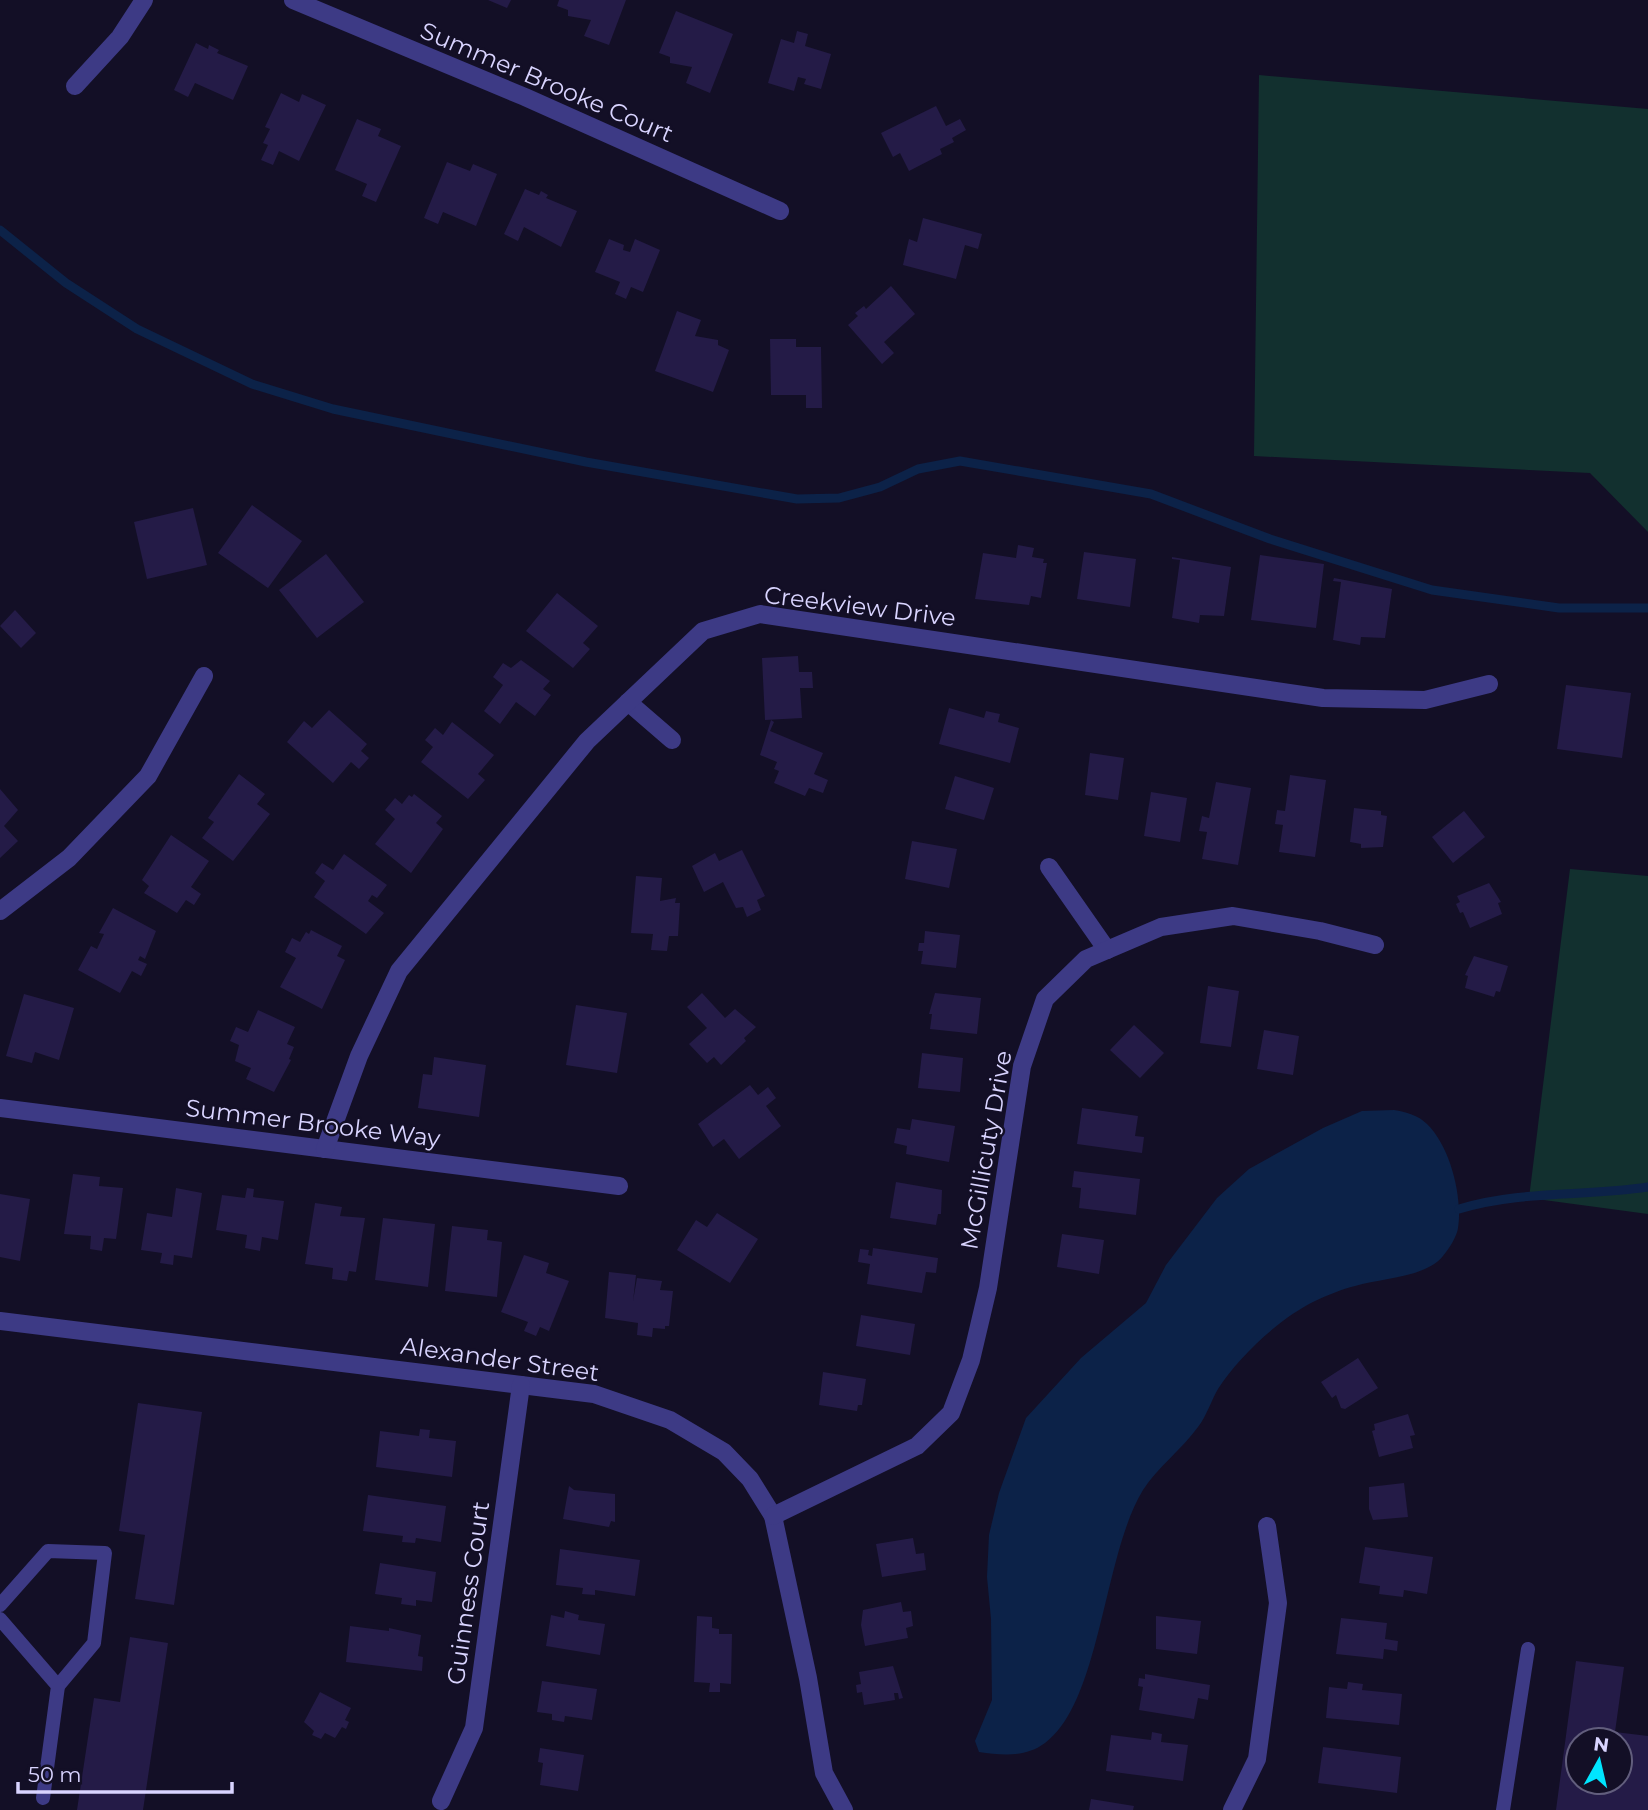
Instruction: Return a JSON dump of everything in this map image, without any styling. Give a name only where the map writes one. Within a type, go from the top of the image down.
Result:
[{"type":"street","points":[[75,86],[120,37],[144,0]]},
{"type":"street","name":"Summer Brooke Court","points":[[293,0],[525,97],[780,211]]},
{"type":"street","name":"Creekview Drive","points":[[325,1149],[359,1056],[400,971],[587,741],[703,631],[760,614],[1323,698],[1425,700],[1489,684]]},
{"type":"street","points":[[0,911],[69,858],[148,776],[204,676]]},
{"type":"street","points":[[628,702],[673,740]]},
{"type":"street","points":[[1049,867],[1107,950]]},
{"type":"street","name":"McGillicuty Drive","points":[[773,1516],[917,1446],[951,1413],[971,1360],[988,1288],[1022,1066],[1045,999],[1086,959],[1161,927],[1233,916],[1320,931],[1375,945]]},
{"type":"street","name":"Summer Brooke Way","points":[[0,1108],[619,1186]]},
{"type":"street","name":"Alexander Street","points":[[0,1321],[594,1394],[670,1420],[724,1452],[750,1479],[773,1516],[808,1678],[824,1773],[844,1810]]},
{"type":"street","name":"Guinness Court","points":[[440,1801],[474,1728],[521,1385]]},
{"type":"street","points":[[1232,1810],[1256,1759],[1279,1603],[1267,1526]]},
{"type":"lane","points":[[0,1605],[48,1551],[105,1553],[94,1643],[58,1686],[44,1798]]},
{"type":"lane","points":[[0,1619],[58,1686]]},
{"type":"lane","points":[[1503,1810],[1528,1649]]},
{"type":"green space","points":[[1259,75],[1648,109],[1648,532],[1590,473],[1254,456]]},
{"type":"green space","points":[[1570,869],[1648,876],[1648,1214],[1529,1198]]},
{"type":"water","points":[[1394,1110],[1412,1114],[1427,1124],[1448,1158],[1456,1187],[1459,1216],[1457,1231],[1450,1246],[1443,1256],[1425,1269],[1350,1287],[1315,1301],[1288,1317],[1249,1351],[1218,1389],[1198,1427],[1143,1490],[1119,1551],[1090,1662],[1064,1723],[1045,1743],[1029,1751],[1004,1754],[979,1752],[975,1741],[992,1700],[991,1619],[987,1577],[989,1535],[999,1493],[1026,1418],[1081,1358],[1146,1303],[1166,1265],[1217,1198],[1249,1169],[1323,1128],[1362,1111]]},
{"type":"building","points":[[488,0],[511,0],[507,8]]},
{"type":"building","points":[[559,0],[626,0],[609,45],[584,36],[591,20],[568,16],[568,10],[557,6]]},
{"type":"building","points":[[676,11],[733,34],[710,93],[686,83],[692,67],[670,63],[670,57],[659,53]]},
{"type":"building","points":[[797,31],[808,34],[805,46],[831,54],[821,89],[804,84],[806,79],[798,77],[794,91],[768,83],[781,39],[794,43]]},
{"type":"building","points":[[196,43],[208,49],[209,45],[219,50],[217,53],[248,66],[233,100],[195,83],[188,97],[174,90]]},
{"type":"building","points":[[281,93],[299,102],[302,94],[326,105],[299,161],[279,151],[273,165],[261,160],[268,145],[263,143],[270,129],[265,127]]},
{"type":"building","points":[[936,106],[946,126],[960,119],[966,130],[952,138],[954,142],[940,149],[942,154],[909,171],[900,153],[893,157],[881,133]]},
{"type":"building","points":[[357,119],[381,129],[378,136],[401,146],[376,202],[362,196],[367,184],[335,170]]},
{"type":"building","points":[[447,162],[470,171],[473,164],[497,174],[476,226],[443,212],[438,224],[424,218]]},
{"type":"building","points":[[525,189],[539,195],[541,191],[548,195],[546,198],[577,211],[561,247],[524,227],[518,241],[504,234]]},
{"type":"building","points":[[923,218],[982,234],[978,249],[965,245],[956,279],[903,265],[909,239],[917,242]]},
{"type":"building","points":[[609,239],[624,245],[623,250],[630,252],[635,239],[660,250],[643,292],[631,287],[626,299],[615,294],[620,282],[595,272]]},
{"type":"building","points":[[891,286],[915,314],[884,342],[894,353],[882,364],[848,325],[858,316],[855,313],[864,306],[866,309]]},
{"type":"building","points":[[677,311],[701,320],[695,336],[718,340],[718,345],[729,350],[713,392],[655,371]]},
{"type":"building","points":[[770,339],[796,339],[796,347],[821,347],[822,408],[806,408],[806,395],[771,395]]},
{"type":"building","points":[[252,505],[302,541],[268,588],[218,553]]},
{"type":"building","points":[[193,508],[207,565],[147,579],[134,522]]},
{"type":"building","points":[[1018,545],[1034,548],[1032,557],[1044,559],[1043,563],[1047,563],[1041,598],[1031,596],[1029,605],[975,599],[983,553],[1016,558]]},
{"type":"building","points":[[1084,552],[1136,559],[1130,607],[1077,599]]},
{"type":"building","points":[[326,554],[364,602],[317,638],[279,590]]},
{"type":"building","points":[[1260,555],[1324,564],[1316,628],[1251,620]]},
{"type":"building","points":[[1172,557],[1231,567],[1224,616],[1200,615],[1199,623],[1172,618],[1180,560]]},
{"type":"building","points":[[1334,578],[1392,589],[1385,638],[1361,637],[1360,645],[1333,640],[1341,582],[1333,581]]},
{"type":"building","points":[[557,593],[598,626],[583,643],[590,649],[573,668],[526,631]]},
{"type":"building","points":[[15,610],[36,633],[21,648],[0,626]]},
{"type":"building","points":[[798,656],[799,672],[812,672],[813,688],[800,688],[802,718],[765,720],[762,658]]},
{"type":"building","points":[[521,660],[550,681],[543,689],[551,695],[535,716],[516,702],[500,724],[484,711],[503,685],[493,677],[503,663],[511,668]]},
{"type":"building","points":[[1566,685],[1631,693],[1622,758],[1557,749]]},
{"type":"building","points":[[949,708],[984,718],[986,711],[1000,714],[998,722],[1019,728],[1010,763],[939,744]]},
{"type":"building","points":[[329,710],[367,744],[361,751],[369,758],[359,769],[351,762],[333,783],[287,742],[304,721],[312,728]]},
{"type":"building","points":[[771,720],[774,722],[770,731],[823,753],[814,774],[828,780],[823,793],[809,788],[805,796],[774,783],[779,771],[774,769],[777,762],[760,755]]},
{"type":"building","points":[[452,722],[494,755],[478,774],[485,780],[468,799],[421,762],[433,747],[425,740],[435,728],[443,735]]},
{"type":"building","points":[[1090,753],[1124,758],[1118,800],[1085,795]]},
{"type":"building","points":[[239,774],[265,794],[257,804],[270,814],[233,861],[202,838],[214,822],[208,818]]},
{"type":"building","points":[[1290,775],[1326,780],[1315,857],[1279,852],[1283,825],[1275,824],[1277,810],[1285,811]]},
{"type":"building","points":[[955,776],[994,788],[984,820],[945,809]]},
{"type":"building","points":[[1216,782],[1251,788],[1238,865],[1202,859],[1207,832],[1199,831],[1202,816],[1209,818]]},
{"type":"building","points":[[0,789],[18,810],[4,826],[18,841],[0,858]]},
{"type":"building","points":[[1151,792],[1187,798],[1180,842],[1144,836]]},
{"type":"building","points":[[414,794],[442,816],[436,823],[443,829],[411,873],[375,844],[395,819],[385,810],[395,798],[402,804],[409,795],[412,797]]},
{"type":"building","points":[[1354,808],[1381,811],[1381,815],[1387,816],[1383,847],[1361,848],[1361,844],[1350,842]]},
{"type":"building","points":[[1464,811],[1485,837],[1453,863],[1432,837]]},
{"type":"building","points":[[171,835],[209,861],[191,887],[201,894],[194,905],[186,900],[177,913],[144,893],[149,886],[142,880]]},
{"type":"building","points":[[912,841],[957,849],[949,888],[905,879]]},
{"type":"building","points":[[742,850],[765,896],[757,900],[761,910],[747,917],[743,907],[736,908],[723,882],[704,892],[692,866],[715,853],[719,861]]},
{"type":"building","points":[[344,854],[387,885],[377,898],[372,895],[368,901],[384,913],[366,934],[314,897],[325,881],[315,873],[322,863],[333,870]]},
{"type":"building","points":[[636,876],[662,878],[660,901],[676,898],[675,903],[680,903],[678,936],[669,936],[667,951],[651,950],[653,934],[631,933]]},
{"type":"building","points":[[1489,883],[1501,902],[1498,903],[1502,914],[1470,928],[1456,904],[1460,902],[1457,896]]},
{"type":"building","points":[[113,908],[156,931],[145,959],[140,956],[138,960],[147,964],[141,976],[132,971],[120,993],[78,970],[91,946],[97,949],[104,934],[99,933]]},
{"type":"building","points":[[311,930],[342,946],[337,956],[345,960],[322,1009],[280,987],[296,958],[285,952],[292,938],[300,942],[306,932],[309,934]]},
{"type":"building","points":[[925,931],[960,935],[956,968],[921,964],[923,951],[918,951],[919,943],[924,943]]},
{"type":"building","points":[[1474,956],[1508,966],[1500,992],[1496,991],[1494,997],[1465,988],[1468,976],[1465,975]]},
{"type":"building","points":[[1208,986],[1239,991],[1231,1047],[1200,1043]]},
{"type":"building","points":[[702,993],[725,1018],[735,1009],[756,1027],[744,1038],[746,1041],[721,1065],[714,1057],[707,1063],[689,1044],[707,1028],[687,1007]]},
{"type":"building","points":[[935,993],[981,998],[977,1034],[930,1029],[932,1014],[929,1014]]},
{"type":"building","points":[[24,994],[74,1008],[59,1060],[35,1052],[32,1063],[6,1056]]},
{"type":"building","points":[[576,1005],[627,1013],[617,1073],[566,1065]]},
{"type":"building","points":[[258,1010],[295,1027],[287,1044],[294,1047],[289,1059],[291,1060],[274,1092],[246,1079],[251,1068],[235,1061],[239,1045],[230,1041],[236,1027],[248,1032]]},
{"type":"building","points":[[1134,1025],[1164,1053],[1140,1078],[1110,1050]]},
{"type":"building","points":[[1264,1030],[1299,1036],[1293,1075],[1257,1069]]},
{"type":"building","points":[[922,1053],[963,1058],[960,1092],[918,1088]]},
{"type":"building","points":[[434,1057],[486,1065],[479,1117],[418,1108],[423,1074],[432,1075]]},
{"type":"building","points":[[750,1085],[758,1095],[768,1087],[776,1098],[766,1106],[781,1126],[739,1159],[724,1139],[713,1147],[698,1124]]},
{"type":"building","points":[[1082,1108],[1138,1116],[1135,1136],[1144,1137],[1142,1153],[1077,1144]]},
{"type":"building","points":[[912,1119],[955,1126],[949,1162],[906,1154],[907,1146],[894,1143],[897,1128],[910,1130]]},
{"type":"building","points":[[1074,1171],[1140,1179],[1136,1215],[1079,1208],[1081,1188],[1072,1187]]},
{"type":"building","points":[[73,1174],[100,1177],[99,1186],[123,1188],[116,1239],[104,1238],[102,1251],[90,1249],[91,1236],[64,1234]]},
{"type":"building","points":[[896,1182],[942,1190],[941,1214],[938,1214],[936,1225],[890,1218]]},
{"type":"building","points":[[176,1188],[202,1193],[192,1258],[174,1255],[173,1265],[160,1263],[162,1253],[141,1250],[147,1213],[172,1217]]},
{"type":"building","points":[[247,1188],[254,1189],[253,1197],[284,1201],[278,1240],[262,1237],[260,1251],[245,1248],[247,1235],[216,1230],[222,1195],[245,1198]]},
{"type":"building","points":[[0,1194],[30,1199],[20,1261],[0,1257]]},
{"type":"building","points":[[315,1203],[342,1207],[340,1216],[365,1218],[356,1272],[349,1271],[347,1281],[332,1279],[333,1268],[305,1264]]},
{"type":"building","points":[[717,1213],[758,1239],[730,1283],[677,1250],[696,1220],[707,1227]]},
{"type":"building","points":[[383,1218],[435,1224],[428,1287],[375,1280]]},
{"type":"building","points":[[452,1226],[488,1230],[487,1240],[502,1242],[497,1297],[445,1291]]},
{"type":"building","points":[[1062,1234],[1104,1240],[1099,1274],[1057,1267]]},
{"type":"building","points":[[873,1248],[938,1258],[936,1273],[926,1272],[922,1293],[867,1284],[870,1264],[858,1262],[860,1249],[869,1250],[868,1255],[872,1256]]},
{"type":"building","points":[[524,1255],[549,1263],[546,1273],[569,1281],[549,1331],[540,1327],[536,1336],[524,1331],[528,1322],[501,1312]]},
{"type":"building","points":[[609,1272],[636,1275],[633,1301],[637,1278],[662,1281],[660,1290],[673,1291],[669,1326],[665,1326],[665,1329],[653,1328],[652,1337],[637,1335],[638,1323],[605,1318]]},
{"type":"building","points":[[861,1315],[915,1324],[910,1355],[856,1346]]},
{"type":"building","points":[[1358,1358],[1378,1388],[1345,1409],[1341,1408],[1336,1395],[1332,1398],[1321,1382]]},
{"type":"building","points":[[823,1372],[866,1379],[862,1405],[858,1405],[857,1411],[819,1405]]},
{"type":"building","points":[[138,1403],[202,1412],[174,1605],[135,1599],[145,1535],[119,1531]]},
{"type":"building","points":[[1408,1414],[1415,1435],[1410,1436],[1413,1448],[1379,1457],[1372,1431],[1375,1430],[1374,1424]]},
{"type":"building","points":[[420,1429],[430,1430],[429,1438],[456,1441],[452,1477],[376,1467],[380,1431],[419,1436]]},
{"type":"building","points":[[1404,1483],[1408,1517],[1373,1520],[1369,1509],[1369,1487]]},
{"type":"building","points":[[569,1486],[574,1490],[615,1494],[615,1522],[611,1521],[609,1527],[563,1519]]},
{"type":"building","points":[[368,1495],[446,1506],[441,1542],[416,1538],[415,1543],[402,1542],[403,1536],[363,1531]]},
{"type":"building","points":[[913,1538],[916,1554],[924,1553],[926,1570],[882,1577],[876,1544]]},
{"type":"building","points":[[1365,1547],[1433,1557],[1427,1594],[1404,1590],[1403,1597],[1379,1594],[1380,1586],[1359,1583]]},
{"type":"building","points":[[560,1549],[640,1560],[635,1596],[595,1590],[595,1595],[582,1594],[583,1588],[556,1585]]},
{"type":"building","points":[[380,1563],[436,1572],[432,1602],[416,1600],[416,1606],[401,1604],[402,1598],[375,1594]]},
{"type":"building","points":[[901,1602],[903,1612],[911,1611],[913,1626],[906,1628],[908,1638],[865,1646],[861,1625],[863,1610]]},
{"type":"building","points":[[565,1611],[579,1615],[578,1620],[605,1624],[600,1655],[546,1646],[551,1615],[564,1618]]},
{"type":"building","points":[[697,1616],[712,1617],[712,1628],[719,1629],[719,1634],[732,1634],[731,1684],[720,1683],[720,1692],[709,1692],[710,1683],[694,1682]]},
{"type":"building","points":[[1156,1616],[1201,1621],[1197,1654],[1156,1649]]},
{"type":"building","points":[[1341,1618],[1387,1623],[1385,1639],[1398,1641],[1397,1651],[1384,1649],[1383,1659],[1336,1654]]},
{"type":"building","points":[[350,1626],[389,1631],[389,1628],[421,1635],[418,1656],[423,1657],[422,1671],[346,1662]]},
{"type":"building","points":[[130,1637],[168,1643],[143,1810],[77,1810],[94,1698],[120,1702]]},
{"type":"building","points":[[1576,1661],[1624,1667],[1616,1726],[1567,1726]]},
{"type":"building","points":[[893,1666],[903,1698],[899,1699],[898,1693],[894,1693],[895,1700],[864,1705],[862,1692],[857,1693],[856,1685],[861,1684],[859,1672]]},
{"type":"building","points":[[1145,1674],[1210,1685],[1208,1700],[1198,1698],[1194,1719],[1139,1710],[1143,1687],[1138,1686],[1139,1678],[1145,1679]]},
{"type":"building","points":[[542,1681],[597,1689],[592,1720],[565,1716],[564,1722],[552,1720],[552,1714],[537,1712]]},
{"type":"building","points":[[1348,1682],[1363,1684],[1362,1690],[1402,1694],[1399,1725],[1326,1718],[1329,1687],[1347,1689]]},
{"type":"building","points":[[320,1692],[351,1708],[345,1720],[349,1722],[346,1729],[342,1727],[335,1738],[325,1733],[321,1739],[312,1735],[314,1731],[304,1722]]},
{"type":"building","points":[[1152,1732],[1162,1734],[1161,1742],[1188,1745],[1183,1781],[1106,1771],[1111,1735],[1151,1740]]},
{"type":"building","points":[[1634,1734],[1648,1736],[1648,1810],[1556,1810],[1564,1750],[1564,1796],[1634,1796]]},
{"type":"building","points":[[1323,1747],[1401,1757],[1397,1793],[1318,1783]]},
{"type":"building","points":[[540,1748],[584,1755],[578,1791],[540,1785],[543,1763],[538,1762]]},
{"type":"building","points":[[1091,1799],[1134,1806],[1133,1810],[1089,1810]]},
{"type":"waterway","points":[[0,230],[66,283],[137,329],[252,384],[333,409],[586,462],[797,499],[839,498],[880,487],[918,469],[960,461],[1151,494],[1270,539],[1432,590],[1559,608],[1648,608]]},
{"type":"waterway","points":[[1459,1209],[1529,1196],[1648,1187]]}]
